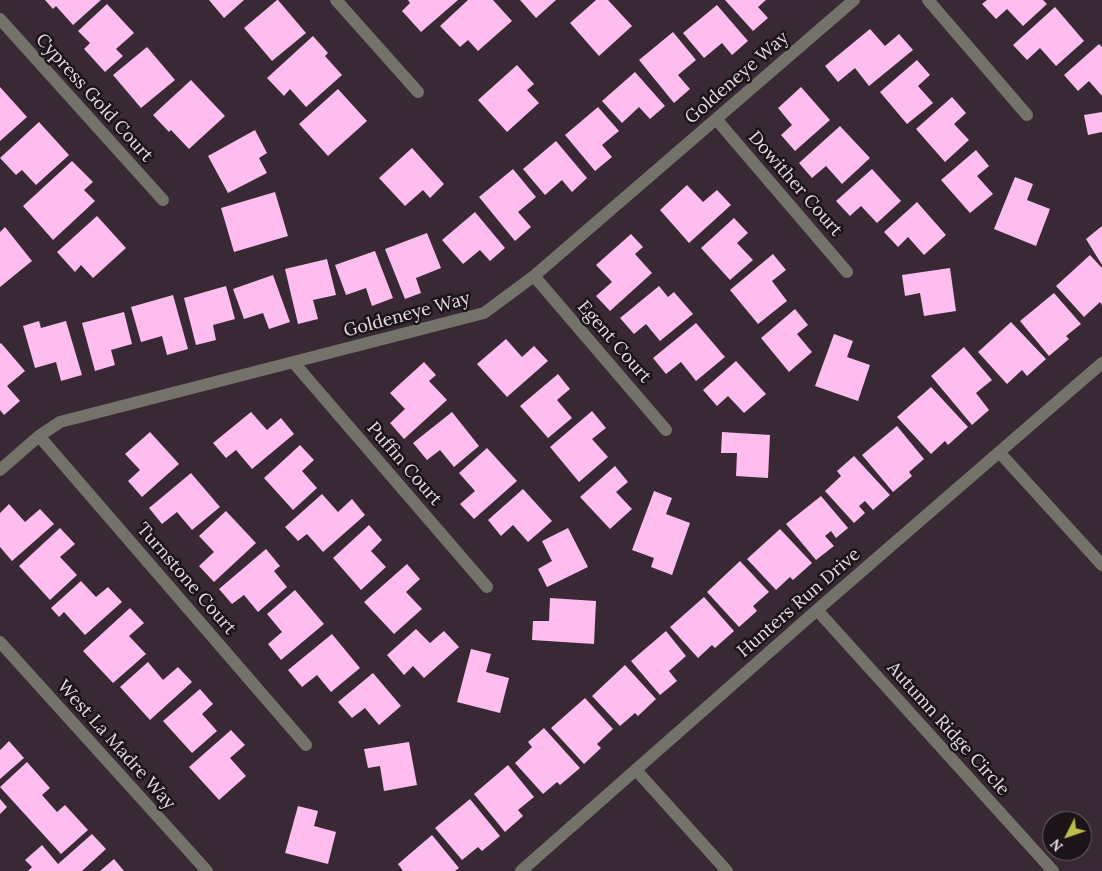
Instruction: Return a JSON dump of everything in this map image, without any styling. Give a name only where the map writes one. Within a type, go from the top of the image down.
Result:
[{"type":"street","points":[[336,0],[418,92]]},
{"type":"street","name":"Goldeneye Way","points":[[0,470],[39,436],[60,422],[484,314],[534,276],[854,0]]},
{"type":"street","points":[[928,0],[1027,115]]},
{"type":"street","name":"Cypress Gold Court","points":[[0,19],[163,200]]},
{"type":"street","name":"Dowither Court","points":[[716,119],[847,272]]},
{"type":"street","name":"Egent Court","points":[[534,276],[666,430]]},
{"type":"street","name":"Puffin Court","points":[[294,363],[487,587]]},
{"type":"street","name":"Hunters Run Drive","points":[[521,871],[817,610],[1102,363]]},
{"type":"street","name":"Turnstone Court","points":[[39,436],[306,745]]},
{"type":"street","points":[[999,452],[1102,566]]},
{"type":"street","name":"Autumn Ridge Circle","points":[[817,610],[1053,871]]},
{"type":"street","name":"West La Madre Way","points":[[0,642],[207,871]]},
{"type":"street","points":[[636,770],[727,871]]},
{"type":"building","points":[[45,0],[101,0],[73,25],[56,6],[53,9]]},
{"type":"building","points":[[209,0],[244,0],[224,18]]},
{"type":"building","points":[[277,0],[306,33],[272,61],[244,28]]},
{"type":"building","points":[[408,0],[458,0],[421,32],[402,11],[410,3]]},
{"type":"building","points":[[468,0],[493,0],[512,21],[478,51],[468,40],[460,47],[440,26]]},
{"type":"building","points":[[520,0],[556,0],[536,18]]},
{"type":"building","points":[[596,0],[608,0],[632,26],[599,56],[570,23]]},
{"type":"building","points":[[725,0],[766,0],[758,7],[768,18],[753,31]]},
{"type":"building","points":[[987,0],[1043,0],[1047,4],[1023,26],[1007,9],[996,19],[982,4]]},
{"type":"building","points":[[107,4],[134,33],[116,49],[123,56],[105,72],[84,49],[90,43],[78,31]]},
{"type":"building","points":[[717,5],[748,41],[732,55],[722,43],[704,58],[683,33]]},
{"type":"building","points":[[1055,7],[1084,41],[1056,66],[1040,48],[1027,60],[1013,45]]},
{"type":"building","points":[[870,29],[885,46],[899,34],[913,50],[869,86],[855,68],[838,82],[825,66]]},
{"type":"building","points":[[673,32],[696,60],[678,75],[690,89],[674,103],[639,60]]},
{"type":"building","points":[[313,36],[328,53],[325,56],[342,75],[306,107],[290,89],[284,96],[267,78]]},
{"type":"building","points":[[1099,44],[1102,47],[1102,96],[1089,81],[1078,91],[1064,75]]},
{"type":"building","points":[[147,47],[175,80],[141,108],[113,75]]},
{"type":"building","points":[[917,60],[930,75],[918,86],[933,103],[907,124],[880,92]]},
{"type":"building","points":[[517,65],[534,84],[527,90],[539,103],[507,132],[478,100]]},
{"type":"building","points":[[635,72],[665,106],[650,119],[639,107],[622,123],[602,101]]},
{"type":"building","points":[[191,80],[225,116],[189,149],[153,115]]},
{"type":"building","points":[[0,87],[27,117],[0,141]]},
{"type":"building","points":[[801,87],[830,120],[795,151],[781,135],[792,125],[778,108]]},
{"type":"building","points":[[338,89],[367,121],[328,156],[299,124]]},
{"type":"building","points":[[952,97],[966,113],[954,124],[969,140],[945,162],[916,129]]},
{"type":"building","points":[[598,107],[619,131],[602,145],[612,157],[595,171],[565,135]]},
{"type":"building","points":[[1102,112],[1102,132],[1088,135],[1084,115]]},
{"type":"building","points":[[39,122],[69,155],[36,185],[22,170],[16,175],[0,158]]},
{"type":"building","points":[[840,126],[870,158],[842,184],[826,166],[812,178],[799,163]]},
{"type":"building","points":[[255,130],[267,153],[259,158],[267,173],[228,193],[208,156]]},
{"type":"building","points":[[556,141],[587,178],[572,192],[562,180],[545,195],[523,169]]},
{"type":"building","points":[[412,148],[444,184],[430,198],[423,190],[405,206],[379,178]]},
{"type":"building","points":[[976,150],[989,166],[977,176],[993,194],[970,213],[941,180]]},
{"type":"building","points":[[72,161],[93,182],[84,190],[95,201],[53,240],[23,206]]},
{"type":"building","points":[[513,169],[536,197],[518,212],[531,227],[515,241],[479,197]]},
{"type":"building","points":[[872,169],[901,201],[877,223],[861,206],[850,216],[836,201]]},
{"type":"building","points":[[1015,177],[1033,184],[1027,200],[1050,209],[1036,246],[994,229]]},
{"type":"building","points":[[687,185],[703,202],[717,190],[731,205],[689,243],[660,210]]},
{"type":"building","points":[[275,192],[288,236],[234,252],[221,208]]},
{"type":"building","points":[[917,202],[946,235],[924,255],[908,237],[898,247],[884,232]]},
{"type":"building","points":[[475,212],[505,248],[490,261],[480,250],[463,264],[442,240]]},
{"type":"building","points":[[97,216],[126,248],[93,278],[81,265],[75,272],[57,252]]},
{"type":"building","points":[[734,218],[748,233],[737,243],[753,260],[730,280],[701,248]]},
{"type":"building","points":[[1102,226],[1102,265],[1086,239]]},
{"type":"building","points":[[5,227],[32,261],[0,287],[0,232]]},
{"type":"building","points":[[427,233],[441,268],[416,278],[421,293],[405,299],[385,249]]},
{"type":"building","points":[[631,234],[643,247],[635,254],[652,273],[610,311],[596,296],[612,282],[596,265]]},
{"type":"building","points":[[375,251],[393,298],[372,306],[366,288],[346,295],[335,265]]},
{"type":"building","points":[[773,254],[786,270],[772,281],[787,301],[758,324],[730,290]]},
{"type":"building","points":[[1090,255],[1102,268],[1102,305],[1100,302],[1084,317],[1056,286]]},
{"type":"building","points":[[327,259],[336,295],[313,300],[318,319],[298,324],[285,269]]},
{"type":"building","points":[[950,268],[956,311],[924,316],[920,293],[905,296],[902,275]]},
{"type":"building","points":[[273,275],[290,322],[269,329],[263,313],[244,319],[233,289]]},
{"type":"building","points":[[226,286],[235,319],[213,325],[216,340],[196,345],[184,298]]},
{"type":"building","points":[[659,286],[668,297],[674,292],[693,314],[660,341],[646,324],[634,334],[620,318]]},
{"type":"building","points":[[1054,293],[1081,324],[1066,336],[1069,339],[1049,356],[1020,321]]},
{"type":"building","points":[[173,295],[188,349],[167,355],[162,336],[141,342],[131,307]]},
{"type":"building","points":[[795,309],[808,325],[797,334],[812,352],[789,372],[761,338]]},
{"type":"building","points":[[124,312],[132,344],[111,350],[115,365],[95,371],[82,323]]},
{"type":"building","points":[[39,321],[41,328],[66,321],[82,375],[61,381],[56,362],[35,368],[23,326]]},
{"type":"building","points":[[1011,322],[1046,359],[1027,376],[1022,370],[1007,384],[978,352]]},
{"type":"building","points":[[696,323],[725,357],[696,381],[681,362],[666,374],[653,358]]},
{"type":"building","points":[[834,334],[853,341],[847,357],[870,365],[858,401],[815,386]]},
{"type":"building","points":[[506,339],[522,357],[534,346],[548,361],[507,397],[477,364]]},
{"type":"building","points":[[1,343],[25,371],[7,386],[20,401],[4,415],[0,410]]},
{"type":"building","points":[[964,347],[992,380],[976,393],[989,410],[972,425],[931,376]]},
{"type":"building","points":[[736,361],[766,394],[744,413],[728,396],[717,406],[703,390]]},
{"type":"building","points":[[424,362],[436,375],[429,381],[447,400],[404,439],[390,423],[405,409],[390,393]]},
{"type":"building","points":[[558,374],[570,389],[557,400],[572,418],[548,438],[520,406]]},
{"type":"building","points":[[931,387],[968,427],[948,445],[945,441],[931,454],[897,417]]},
{"type":"building","points":[[592,411],[606,428],[592,439],[608,457],[579,482],[550,447]]},
{"type":"building","points":[[251,412],[267,430],[281,418],[294,434],[252,469],[236,450],[226,458],[213,443]]},
{"type":"building","points":[[452,412],[479,446],[454,467],[440,450],[427,460],[413,443]]},
{"type":"building","points":[[897,426],[924,459],[909,472],[912,476],[893,492],[862,455]]},
{"type":"building","points":[[150,432],[179,464],[142,497],[128,481],[140,470],[125,454]]},
{"type":"building","points":[[722,432],[770,435],[768,478],[736,476],[737,453],[721,453]]},
{"type":"building","points":[[300,445],[314,460],[302,471],[317,488],[293,510],[264,478]]},
{"type":"building","points":[[487,448],[517,481],[474,519],[460,504],[475,491],[459,473]]},
{"type":"building","points":[[854,456],[890,495],[873,510],[865,501],[859,506],[865,513],[854,523],[825,491],[841,476],[837,471]]},
{"type":"building","points":[[615,466],[628,482],[616,492],[632,509],[610,529],[580,497]]},
{"type":"building","points":[[191,473],[220,507],[192,530],[177,512],[162,524],[149,508]]},
{"type":"building","points":[[523,489],[552,521],[528,542],[513,525],[501,536],[488,520]]},
{"type":"building","points":[[654,491],[672,498],[666,514],[690,523],[672,575],[651,567],[654,558],[632,550]]},
{"type":"building","points":[[322,494],[338,512],[352,499],[365,515],[323,552],[307,534],[298,541],[285,527]]},
{"type":"building","points":[[821,496],[848,528],[836,538],[831,531],[825,536],[834,546],[816,560],[786,524]]},
{"type":"building","points":[[9,504],[25,522],[40,509],[54,524],[12,561],[0,547],[0,513]]},
{"type":"building","points":[[226,511],[256,543],[214,582],[199,566],[214,552],[199,536]]},
{"type":"building","points":[[369,525],[382,540],[371,551],[386,567],[361,590],[333,558]]},
{"type":"building","points":[[60,528],[75,544],[60,557],[77,575],[50,600],[19,566]]},
{"type":"building","points":[[568,528],[588,567],[547,587],[538,569],[552,561],[542,541]]},
{"type":"building","points":[[780,529],[812,563],[793,580],[790,577],[776,590],[747,559]]},
{"type":"building","points":[[266,549],[280,566],[274,571],[287,587],[258,612],[244,595],[232,604],[219,589]]},
{"type":"building","points":[[740,561],[769,592],[753,606],[757,611],[739,627],[707,592]]},
{"type":"building","points":[[407,564],[420,579],[406,592],[422,609],[394,634],[364,602]]},
{"type":"building","points":[[81,581],[96,597],[108,587],[122,602],[85,635],[64,612],[59,617],[51,608]]},
{"type":"building","points":[[295,590],[324,624],[281,660],[268,644],[282,632],[267,614]]},
{"type":"building","points":[[704,597],[734,631],[715,648],[712,645],[698,658],[670,627]]},
{"type":"building","points":[[550,598],[596,601],[594,644],[532,640],[533,621],[549,621]]},
{"type":"building","points":[[130,608],[144,623],[129,636],[146,654],[113,683],[83,651]]},
{"type":"building","points":[[416,629],[430,643],[444,631],[459,647],[424,678],[413,666],[404,675],[387,655]]},
{"type":"building","points":[[666,631],[686,656],[669,671],[677,681],[660,695],[631,661]]},
{"type":"building","points":[[332,634],[360,668],[331,692],[317,675],[302,687],[288,670]]},
{"type":"building","points":[[471,649],[491,654],[486,672],[509,678],[500,713],[457,702]]},
{"type":"building","points":[[148,662],[163,680],[178,667],[192,682],[150,720],[120,687]]},
{"type":"building","points":[[625,665],[656,699],[638,716],[635,713],[620,726],[592,696]]},
{"type":"building","points":[[373,673],[401,706],[379,725],[365,708],[352,718],[338,702]]},
{"type":"building","points":[[200,689],[213,704],[202,714],[217,731],[192,753],[163,721]]},
{"type":"building","points":[[585,698],[613,729],[597,744],[601,748],[584,764],[551,728]]},
{"type":"building","points":[[544,728],[580,768],[560,785],[557,782],[543,794],[515,763],[532,747],[528,742]]},
{"type":"building","points":[[231,730],[245,745],[230,758],[246,776],[219,800],[189,767]]},
{"type":"building","points":[[9,741],[24,758],[0,779],[0,750]]},
{"type":"building","points":[[409,742],[417,785],[384,791],[380,766],[368,768],[364,749]]},
{"type":"building","points":[[27,762],[50,788],[42,795],[57,812],[65,805],[88,830],[61,854],[0,787]]},
{"type":"building","points":[[508,765],[534,797],[518,810],[523,816],[505,832],[474,794]]},
{"type":"building","points":[[0,799],[7,807],[0,814]]},
{"type":"building","points":[[470,799],[500,836],[482,851],[478,847],[462,860],[435,828]]},
{"type":"building","points":[[298,806],[318,811],[314,826],[336,832],[328,864],[285,853]]},
{"type":"building","points":[[92,834],[106,849],[82,871],[28,871],[32,867],[25,860],[42,845],[58,864]]},
{"type":"building","points":[[432,835],[459,868],[455,871],[403,871],[398,864]]},
{"type":"building","points":[[114,859],[124,871],[100,871]]}]
